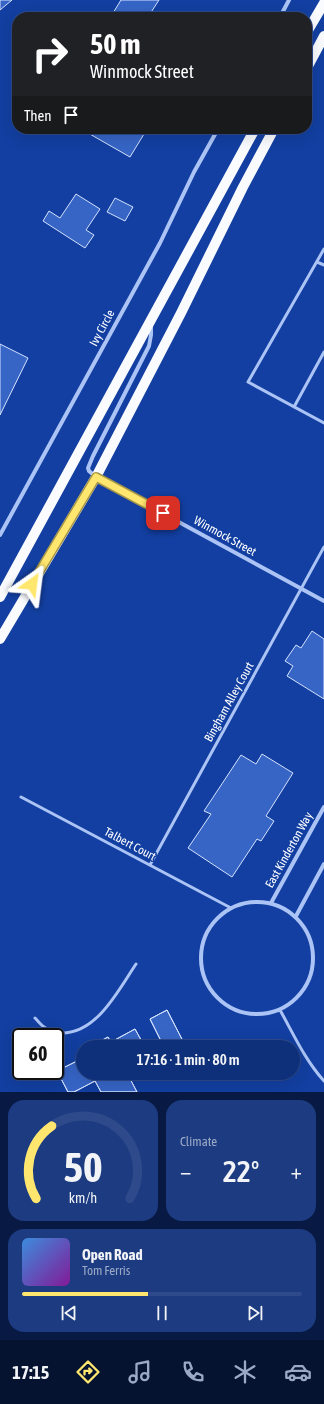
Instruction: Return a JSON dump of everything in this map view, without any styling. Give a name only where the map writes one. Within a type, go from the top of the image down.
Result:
[{"type":"main road","points":[[312,23],[324,3]]},
{"type":"main road","points":[[312,59],[324,36]]},
{"type":"main road","points":[[0,597],[252,134]]},
{"type":"main road","points":[[0,639],[96,477],[271,134]]},
{"type":"street","points":[[283,12],[289,0]]},
{"type":"street","name":"Ivy Circle","points":[[0,535],[160,243],[194,172],[215,134]]},
{"type":"street","points":[[96,477],[89,471],[88,468],[149,346],[152,334],[151,319]]},
{"type":"street","name":"Winmock Street","points":[[96,477],[324,601]]},
{"type":"street","name":"East Kinderton Way","points":[[271,903],[324,807]]},
{"type":"street","points":[[296,916],[324,864]]},
{"type":"street","name":"East Kinderton Way","points":[[250,902],[271,903],[284,908],[296,916],[308,932],[314,952],[312,972],[304,991],[297,999],[280,1010],[260,1015],[250,1014],[230,1008],[214,996],[204,978],[200,958],[201,948],[204,938],[215,920],[231,908],[250,902]]},
{"type":"lane","points":[[324,249],[248,382],[324,423]]},
{"type":"lane","points":[[317,262],[324,266]]},
{"type":"lane","points":[[294,407],[324,352]]},
{"type":"lane","name":"Bingham Alley Court","points":[[150,865],[324,547]]},
{"type":"lane","name":"Talbert Court","points":[[21,797],[231,908]]},
{"type":"lane","points":[[35,1018],[44,1028],[53,1032],[70,1033],[83,1027],[97,1017],[109,1005],[136,964]]},
{"type":"lane","points":[[280,1010],[301,1049],[324,1081]]},
{"type":"building","points":[[0,0],[12,0],[0,10]]},
{"type":"building","points":[[121,0],[159,0],[151,12],[114,12]]},
{"type":"building","points":[[90,134],[144,134],[130,157]]},
{"type":"building","points":[[76,194],[100,209],[86,230],[94,235],[85,248],[43,221],[49,211],[60,218]]},
{"type":"building","points":[[115,198],[133,207],[125,221],[107,212]]},
{"type":"building","points":[[0,344],[28,358],[0,415]]},
{"type":"building","points":[[312,631],[324,639],[324,699],[287,676],[293,666],[285,661],[296,645],[301,648]]},
{"type":"building","points":[[262,754],[293,773],[266,816],[274,821],[261,841],[257,839],[232,877],[188,848],[211,814],[204,811],[241,755],[256,764]]},
{"type":"building","points":[[167,1010],[182,1040],[160,1040],[150,1019]]},
{"type":"building","points":[[167,1010],[182,1040],[160,1040],[150,1019]]},
{"type":"building","points":[[135,1029],[141,1040],[115,1040]]},
{"type":"building","points":[[135,1029],[141,1040],[115,1040]]},
{"type":"building","points":[[108,1037],[110,1040],[102,1040]]},
{"type":"building","points":[[108,1037],[110,1040],[102,1040]]},
{"type":"building","points":[[76,1062],[76,1080],[131,1080],[137,1092],[101,1092],[95,1081],[74,1092],[68,1092],[62,1080],[64,1080],[64,1068]]},
{"type":"building","points":[[76,1062],[76,1080],[131,1080],[137,1092],[101,1092],[95,1081],[74,1092],[68,1092],[62,1080],[64,1080],[64,1068]]},
{"type":"route","points":[[32,584],[96,477],[163,513]]}]
